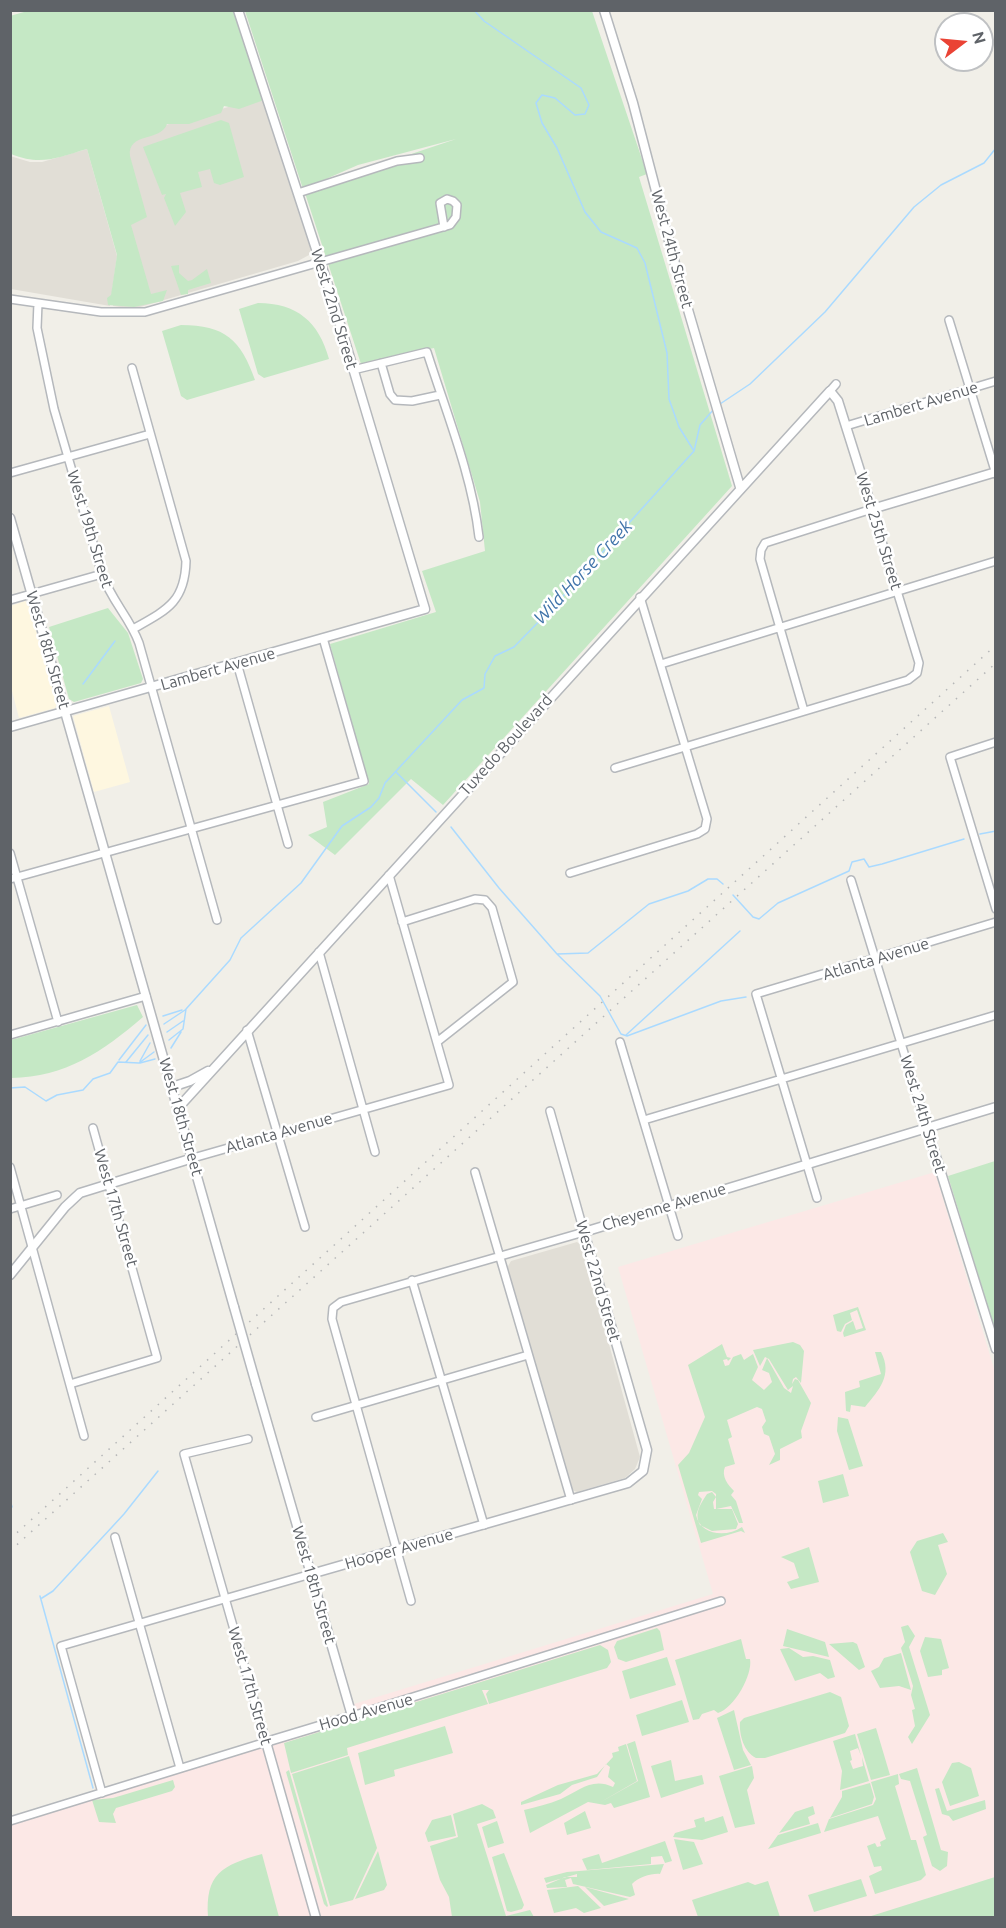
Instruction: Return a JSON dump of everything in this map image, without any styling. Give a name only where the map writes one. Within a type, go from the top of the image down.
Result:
[{"type":"street","name":"West 22nd Street","points":[[238,10],[320,262],[425,609]]},
{"type":"street","name":"West 24th Street","points":[[604,10],[633,103],[679,279],[740,487]]},
{"type":"street","points":[[297,192],[397,161],[420,158]]},
{"type":"street","points":[[10,299],[101,312],[146,312],[444,227],[456,217],[457,209],[453,201],[447,199],[440,203],[444,227]]},
{"type":"street","name":"West 19th Street","points":[[38,303],[37,327],[68,456],[102,574],[112,599],[134,629],[218,920]]},
{"type":"street","points":[[615,768],[804,711],[760,559],[765,543],[995,473],[949,320]]},
{"type":"street","points":[[352,370],[427,352],[477,520],[478,537]]},
{"type":"street","points":[[381,363],[390,394],[395,400],[412,401],[440,395]]},
{"type":"street","points":[[132,368],[186,561],[186,578],[180,594],[168,610],[134,629]]},
{"type":"street","name":"Lambert Avenue","points":[[846,426],[996,381]]},
{"type":"street","name":"West 25th Street","points":[[804,711],[908,680],[917,673],[919,663],[833,387]]},
{"type":"street","name":"Tuxedo Boulevard","points":[[178,1108],[833,387]]},
{"type":"street","points":[[10,473],[150,434]]},
{"type":"street","name":"West 18th Street","points":[[10,518],[352,1716]]},
{"type":"street","points":[[662,664],[996,561]]},
{"type":"street","points":[[10,600],[102,574]]},
{"type":"street","points":[[570,873],[705,829],[707,819],[640,597]]},
{"type":"street","name":"Lambert Avenue","points":[[10,728],[425,609]]},
{"type":"street","points":[[14,878],[192,831],[363,781],[323,638]]},
{"type":"street","points":[[237,663],[288,844]]},
{"type":"street","points":[[996,742],[950,757],[996,909]]},
{"type":"street","points":[[10,853],[14,878],[58,1022]]},
{"type":"street","points":[[389,876],[402,922],[437,1042],[513,982],[492,908],[485,900],[475,899],[402,922]]},
{"type":"street","name":"West 24th Street","points":[[851,880],[996,1349]]},
{"type":"street","name":"Atlanta Avenue","points":[[781,1081],[756,994],[996,922]]},
{"type":"street","points":[[319,952],[375,1152]]},
{"type":"street","points":[[10,1035],[146,996]]},
{"type":"street","points":[[644,1120],[996,1015]]},
{"type":"street","points":[[247,1030],[305,1227]]},
{"type":"street","name":"Atlanta Avenue","points":[[110,1184],[449,1085],[437,1042]]},
{"type":"street","points":[[620,1042],[678,1236]]},
{"type":"street","points":[[172,1087],[195,1080],[213,1068]]},
{"type":"street","points":[[781,1081],[817,1198]]},
{"type":"street","name":"Cheyenne Avenue","points":[[356,1405],[332,1319],[333,1308],[341,1302],[584,1232],[996,1107]]},
{"type":"street","name":"West 22nd Street","points":[[550,1111],[647,1450]]},
{"type":"street","name":"West 17th Street","points":[[70,1384],[157,1358],[93,1128]]},
{"type":"street","points":[[10,1167],[34,1246],[84,1436]]},
{"type":"street","points":[[475,1173],[571,1500]]},
{"type":"street","points":[[10,1275],[80,1193],[110,1184]]},
{"type":"street","points":[[10,1209],[57,1195]]},
{"type":"street","points":[[412,1280],[484,1525]]},
{"type":"street","points":[[316,1417],[528,1355]]},
{"type":"street","points":[[356,1405],[411,1601]]},
{"type":"street","name":"West 17th Street","points":[[248,1439],[184,1454],[316,1917]]},
{"type":"street","name":"Hooper Avenue","points":[[102,1793],[61,1646],[628,1483],[643,1471],[647,1450]]},
{"type":"street","points":[[115,1537],[180,1768]]},
{"type":"street","name":"Hood Avenue","points":[[10,1821],[721,1601]]},
{"type":"shaded area","points":[[263,97],[311,248],[309,255],[298,261],[133,309],[113,306],[120,254],[89,147]]},
{"type":"shaded area","points":[[87,149],[117,256],[110,306],[11,289],[10,156],[30,162],[42,162]]},
{"type":"shaded area","points":[[25,601],[28,604],[57,703],[55,708],[19,718],[11,687],[11,606]]},
{"type":"shaded area","points":[[109,706],[130,782],[94,792],[73,716]]},
{"type":"shaded area","points":[[935,1172],[995,1372],[995,1877],[868,1918],[11,1918],[11,1821],[358,1720],[354,1704],[713,1594],[618,1267]]},
{"type":"shaded area","points":[[577,1242],[582,1246],[640,1457],[635,1469],[625,1478],[577,1492],[570,1489],[507,1268],[511,1261]]},
{"type":"green space","points":[[31,10],[235,11],[264,100],[239,109],[224,106],[221,113],[189,124],[167,124],[164,130],[139,140],[130,148],[130,156],[147,217],[131,225],[151,294],[167,290],[163,301],[134,307],[108,305],[107,298],[111,295],[117,255],[87,149],[57,158],[40,160],[31,160],[11,154],[10,16]]},
{"type":"green space","points":[[245,11],[592,11],[647,174],[639,177],[732,486],[443,805],[411,779],[335,855],[308,835],[327,827],[323,802],[369,784],[330,644],[436,612],[422,571],[485,551],[480,502],[434,348],[361,364],[304,190],[456,139],[358,165],[303,189]]},
{"type":"green space","points":[[221,120],[229,123],[244,177],[220,185],[214,183],[210,169],[198,172],[202,187],[180,193],[186,212],[175,226],[164,198],[166,194],[162,195],[143,147]]},
{"type":"green space","points":[[179,265],[179,273],[188,281],[207,269],[211,283],[188,290],[188,294],[181,295],[171,266]]},
{"type":"green space","points":[[258,303],[284,307],[304,317],[319,335],[329,359],[264,378],[258,374],[239,309]]},
{"type":"green space","points":[[181,325],[209,328],[229,337],[244,355],[255,380],[187,400],[181,396],[162,331]]},
{"type":"green space","points":[[108,608],[128,633],[143,679],[141,683],[74,702],[69,699],[49,627]]},
{"type":"green space","points":[[137,1005],[143,1017],[98,1051],[49,1073],[11,1078],[11,1040]]},
{"type":"green space","points":[[996,1161],[995,1330],[948,1176]]},
{"type":"green space","points":[[858,1307],[866,1330],[844,1337],[846,1325],[853,1321],[856,1330],[863,1328],[857,1310],[850,1313],[852,1320],[845,1324],[841,1332],[837,1331],[833,1315]]},
{"type":"green space","points":[[793,1342],[800,1345],[804,1351],[801,1383],[796,1377],[792,1384],[795,1379],[798,1380],[811,1403],[801,1431],[802,1438],[780,1449],[780,1460],[769,1465],[775,1454],[769,1436],[764,1434],[762,1427],[766,1421],[762,1409],[757,1407],[727,1420],[732,1437],[728,1439],[735,1464],[725,1467],[724,1474],[727,1483],[734,1491],[731,1495],[736,1501],[743,1523],[739,1523],[731,1506],[716,1509],[716,1494],[712,1491],[699,1492],[698,1495],[702,1499],[696,1515],[703,1527],[714,1533],[729,1533],[742,1527],[745,1533],[741,1531],[701,1543],[678,1465],[689,1453],[705,1417],[688,1365],[722,1344],[727,1357],[731,1358],[728,1361],[723,1360],[725,1366],[729,1365],[733,1357],[741,1354],[744,1360],[753,1354],[758,1367],[752,1380],[764,1390],[772,1382],[769,1373],[762,1370],[767,1358],[765,1357],[760,1366],[753,1350]],"holes":[[[767,1358],[788,1390],[793,1386],[791,1393],[784,1388]]]},
{"type":"green space","points":[[875,1352],[881,1352],[884,1360],[886,1368],[883,1382],[865,1407],[851,1405],[850,1412],[846,1411],[845,1392],[860,1387],[859,1381],[881,1374]]},
{"type":"green space","points":[[838,1417],[848,1419],[863,1466],[849,1470],[837,1431]]},
{"type":"green space","points":[[843,1474],[849,1496],[823,1503],[818,1481]]},
{"type":"green space","points":[[712,1492],[716,1497],[713,1502],[714,1509],[732,1509],[738,1524],[736,1529],[712,1531],[700,1525],[699,1509],[707,1494]]},
{"type":"green space","points":[[943,1533],[948,1542],[938,1545],[947,1574],[935,1595],[922,1591],[910,1552],[917,1541]]},
{"type":"green space","points":[[809,1547],[819,1582],[791,1589],[787,1582],[799,1578],[794,1563],[781,1557]]},
{"type":"green space","points":[[908,1625],[915,1636],[909,1647],[930,1715],[912,1744],[908,1737],[915,1726],[912,1710],[915,1709],[911,1695],[913,1686],[901,1648],[905,1642],[901,1627]]},
{"type":"green space","points":[[657,1628],[660,1631],[664,1650],[626,1662],[618,1659],[614,1647],[617,1641]]},
{"type":"green space","points":[[787,1629],[825,1642],[829,1657],[783,1646]]},
{"type":"green space","points":[[925,1637],[941,1639],[949,1668],[942,1670],[942,1675],[928,1677],[920,1651]]},
{"type":"green space","points":[[741,1639],[746,1659],[750,1659],[750,1666],[741,1690],[724,1710],[718,1713],[714,1710],[693,1720],[675,1660]]},
{"type":"green space","points":[[853,1642],[857,1644],[865,1667],[859,1670],[829,1644]]},
{"type":"green space","points":[[600,1645],[608,1650],[611,1662],[607,1668],[489,1704],[486,1694],[489,1690],[482,1690],[488,1704],[347,1748],[348,1755],[291,1773],[284,1743]]},
{"type":"green space","points":[[789,1648],[803,1657],[813,1656],[830,1660],[835,1677],[828,1679],[820,1673],[795,1681],[780,1649]]},
{"type":"green space","points":[[901,1653],[911,1690],[899,1686],[880,1688],[871,1671],[879,1667],[884,1658]]},
{"type":"green space","points":[[667,1657],[676,1685],[630,1699],[622,1671]]},
{"type":"green space","points":[[830,1692],[841,1697],[849,1726],[845,1733],[765,1758],[756,1758],[748,1752],[740,1732],[740,1722],[744,1718]]},
{"type":"green space","points":[[682,1700],[689,1722],[642,1736],[636,1715]]},
{"type":"green space","points":[[734,1710],[743,1750],[751,1765],[734,1770],[717,1718]]},
{"type":"green space","points":[[445,1726],[453,1753],[394,1770],[395,1776],[365,1785],[358,1753]]},
{"type":"green space","points":[[876,1728],[890,1775],[871,1780],[857,1734]]},
{"type":"green space","points":[[855,1734],[861,1756],[858,1748],[850,1751],[852,1760],[850,1761],[853,1769],[863,1766],[862,1757],[869,1781],[840,1790],[842,1771],[833,1741]]},
{"type":"green space","points":[[635,1741],[650,1797],[614,1808],[611,1803],[605,1805],[588,1802],[530,1833],[524,1810],[556,1801],[592,1784],[605,1784],[613,1787],[615,1783],[608,1777],[610,1767],[606,1764],[613,1757],[612,1753],[619,1751],[618,1747],[626,1744],[637,1781],[599,1803],[638,1781],[627,1744]]},
{"type":"green space","points":[[349,1756],[377,1848],[353,1900],[330,1906],[292,1774]]},
{"type":"green space","points":[[671,1760],[675,1781],[702,1775],[704,1784],[661,1798],[651,1766]]},
{"type":"green space","points":[[959,1762],[971,1768],[979,1796],[950,1806],[942,1782],[952,1763]]},
{"type":"green space","points":[[605,1766],[597,1777],[572,1785],[560,1794],[521,1805],[521,1802],[558,1785],[597,1774]]},
{"type":"green space","points":[[752,1766],[754,1778],[747,1790],[755,1824],[735,1828],[719,1776]]},
{"type":"green space","points":[[917,1768],[941,1850],[948,1852],[947,1866],[940,1871],[932,1866],[923,1837],[927,1835],[910,1781],[901,1779],[899,1774]]},
{"type":"green space","points":[[289,1770],[327,1907],[324,1904],[286,1772]]},
{"type":"green space","points":[[898,1774],[899,1784],[895,1786],[911,1840],[916,1840],[926,1875],[921,1880],[875,1894],[869,1876],[882,1870],[881,1866],[874,1867],[867,1846],[875,1843],[877,1847],[881,1846],[880,1842],[886,1839],[878,1816],[824,1832],[829,1819],[873,1805],[876,1799],[871,1782]]},
{"type":"green space","points":[[173,1780],[175,1787],[172,1791],[116,1808],[113,1814],[116,1823],[99,1822],[92,1800],[113,1798]]},
{"type":"green space","points":[[870,1783],[874,1797],[872,1804],[830,1818],[842,1797],[842,1791]]},
{"type":"green space","points":[[939,1788],[947,1811],[985,1800],[986,1809],[953,1821],[949,1816],[942,1814],[935,1789]]},
{"type":"green space","points":[[482,1804],[493,1810],[496,1818],[477,1824],[506,1916],[530,1910],[534,1917],[452,1917],[449,1897],[440,1880],[430,1846],[458,1837],[453,1814]]},
{"type":"green space","points":[[813,1806],[815,1814],[808,1817],[810,1824],[779,1833],[795,1812]]},
{"type":"green space","points":[[585,1811],[591,1828],[567,1835],[564,1823]]},
{"type":"green space","points":[[451,1815],[456,1836],[428,1842],[425,1833],[432,1820]]},
{"type":"green space","points":[[723,1816],[728,1832],[702,1840],[673,1837],[675,1833],[696,1827],[694,1820],[704,1817],[705,1822]]},
{"type":"green space","points":[[497,1821],[504,1843],[488,1848],[482,1827]]},
{"type":"green space","points":[[818,1823],[821,1833],[768,1849],[778,1835]]},
{"type":"green space","points":[[674,1839],[694,1842],[703,1864],[683,1870]]},
{"type":"green space","points":[[665,1841],[672,1861],[665,1863],[662,1856],[651,1857],[651,1864],[587,1870],[582,1859],[599,1854],[602,1863]]},
{"type":"green space","points":[[378,1851],[387,1885],[384,1890],[355,1899]]},
{"type":"green space","points":[[504,1853],[524,1905],[522,1909],[511,1912],[507,1911],[492,1857]]},
{"type":"green space","points":[[262,1854],[279,1917],[208,1917],[210,1891],[213,1881],[219,1874],[236,1862]]},
{"type":"green space","points":[[664,1864],[660,1874],[646,1876],[632,1884],[635,1895],[630,1897],[573,1884],[571,1878],[565,1880],[567,1887],[547,1888],[546,1885],[561,1879],[546,1883],[544,1878],[567,1872]]},
{"type":"green space","points":[[995,1877],[995,1917],[868,1917]]},
{"type":"green space","points":[[861,1879],[867,1896],[814,1912],[808,1895]]},
{"type":"green space","points":[[768,1881],[780,1917],[698,1917],[692,1900],[748,1882],[755,1885]]},
{"type":"green space","points":[[578,1886],[601,1908],[584,1913],[576,1908],[554,1913],[547,1890]]},
{"type":"green space","points":[[585,1887],[629,1899],[604,1906]]},
{"type":"waterway","points":[[474,10],[484,21],[581,88],[589,105],[585,114],[575,115],[555,98],[542,95],[536,103],[542,123],[557,148],[585,212],[601,232],[637,248],[645,263],[667,353],[669,399],[679,427],[694,451]]},
{"type":"waterway","name":"Wild Horse Creek","points":[[720,404],[750,384],[825,312],[914,207],[941,185],[984,163],[996,148]]},
{"type":"waterway","name":"Wild Horse Creek","points":[[169,1040],[183,1029],[186,1009],[230,960],[241,938],[301,883],[342,826],[371,807],[379,798],[385,783],[462,700],[484,688],[485,674],[495,656],[514,647],[554,606],[694,451],[700,425],[714,409]]},
{"type":"waterway","points":[[83,684],[115,641]]},
{"type":"waterway","points":[[396,772],[436,812]]},
{"type":"waterway","points":[[451,827],[499,888],[557,954],[600,996],[621,1034],[627,1036],[721,1001],[746,997]]},
{"type":"waterway","points":[[980,834],[996,831]]},
{"type":"waterway","points":[[733,895],[753,917],[759,919],[778,903],[849,871],[852,862],[864,859],[869,867],[964,839]]},
{"type":"waterway","points":[[557,954],[588,953],[649,904],[688,891],[708,879],[717,879],[723,884]]},
{"type":"waterway","points":[[626,1035],[740,931]]},
{"type":"waterway","name":"Wild Horse Creek","points":[[163,1016],[182,1010]]},
{"type":"waterway","name":"Wild Horse Creek","points":[[164,1024],[185,1010]]},
{"type":"waterway","name":"Wild Horse Creek","points":[[167,1032],[183,1021]]},
{"type":"waterway","name":"Wild Horse Creek","points":[[119,1060],[146,1025]]},
{"type":"waterway","name":"Wild Horse Creek","points":[[171,1048],[181,1032]]},
{"type":"waterway","name":"Wild Horse Creek","points":[[126,1062],[148,1035]]},
{"type":"waterway","name":"Wild Horse Creek","points":[[140,1061],[150,1043]]},
{"type":"waterway","name":"Wild Horse Creek","points":[[10,1088],[25,1087],[46,1101],[57,1095],[83,1090],[93,1079],[110,1073],[118,1062],[139,1063],[154,1052]]},
{"type":"waterway","name":"Wild Horse Creek","points":[[140,1063],[155,1059]]},
{"type":"waterway","points":[[42,1598],[53,1591],[124,1514],[158,1471]]},
{"type":"waterway","points":[[10,1500],[12,1507]]},
{"type":"waterway","points":[[40,1596],[93,1788]]},
{"type":"railway","points":[[10,1539],[996,645]]},
{"type":"railway","points":[[10,1551],[996,663]]}]
